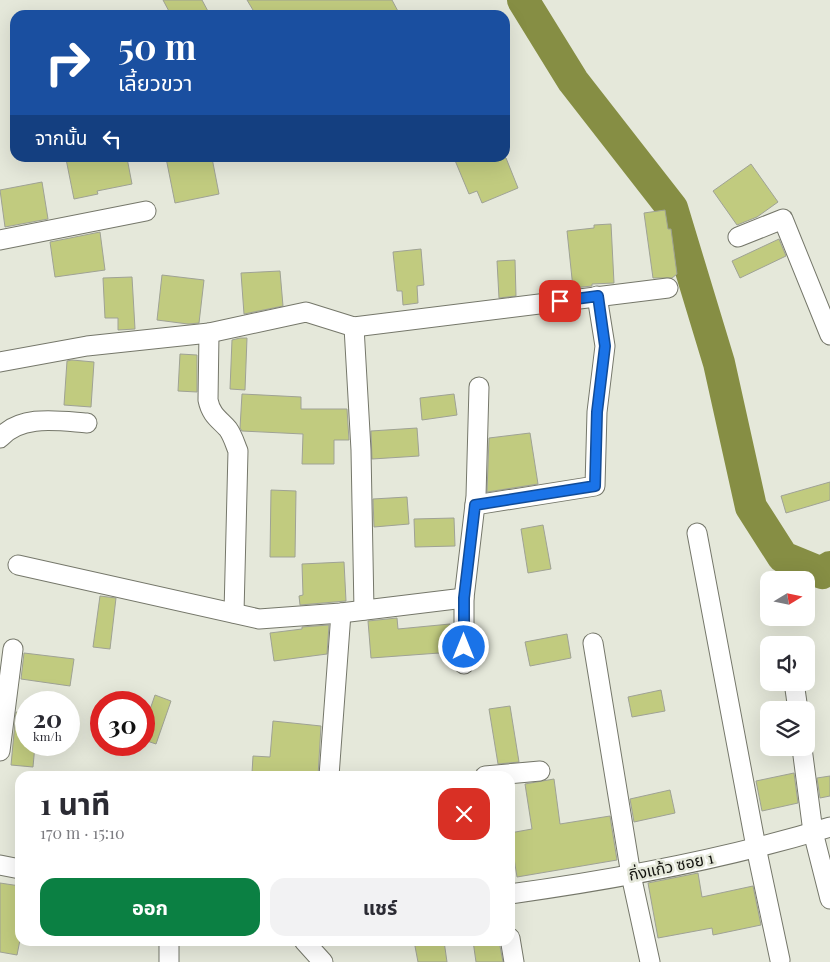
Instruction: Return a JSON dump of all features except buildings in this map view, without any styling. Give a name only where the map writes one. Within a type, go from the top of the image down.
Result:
[{"type":"street","points":[[0,240],[146,211]]},
{"type":"street","points":[[738,237],[783,218],[830,335]]},
{"type":"street","points":[[0,362],[87,346],[209,334],[306,312],[354,327],[668,288]]},
{"type":"street","points":[[475,505],[595,486],[597,412],[605,346],[598,296]]},
{"type":"street","points":[[354,327],[361,450],[364,610]]},
{"type":"street","points":[[209,334],[208,400],[210,409],[216,420],[232,435],[238,451],[234,613]]},
{"type":"street","points":[[464,664],[464,598],[475,505],[479,387]]},
{"type":"street","points":[[0,438],[7,430],[40,420],[87,423]]},
{"type":"street","points":[[697,533],[756,847],[780,960]]},
{"type":"street","points":[[18,565],[259,619],[341,613],[464,598]]},
{"type":"street","points":[[329,771],[341,613]]},
{"type":"street","points":[[593,643],[631,875],[650,962]]},
{"type":"street","points":[[0,751],[14,649]]},
{"type":"street","points":[[804,756],[822,829],[830,899]]},
{"type":"street","points":[[515,773],[540,771]]},
{"type":"street","name":"กิ่งแก้ว ซอย 1","points":[[515,893],[631,875],[756,847],[822,829]]},
{"type":"street","points":[[0,865],[15,868]]},
{"type":"street","points":[[169,946],[169,962]]},
{"type":"street","points":[[309,946],[324,962]]},
{"type":"street","points":[[511,946],[514,962]]},
{"type":"waterway","points":[[523,0],[573,81],[672,208],[719,363],[751,507],[783,557],[822,573],[830,567]]},
{"type":"route","points":[[464,647],[464,598],[475,505],[595,486],[597,412],[605,346],[598,296],[560,301]]}]
